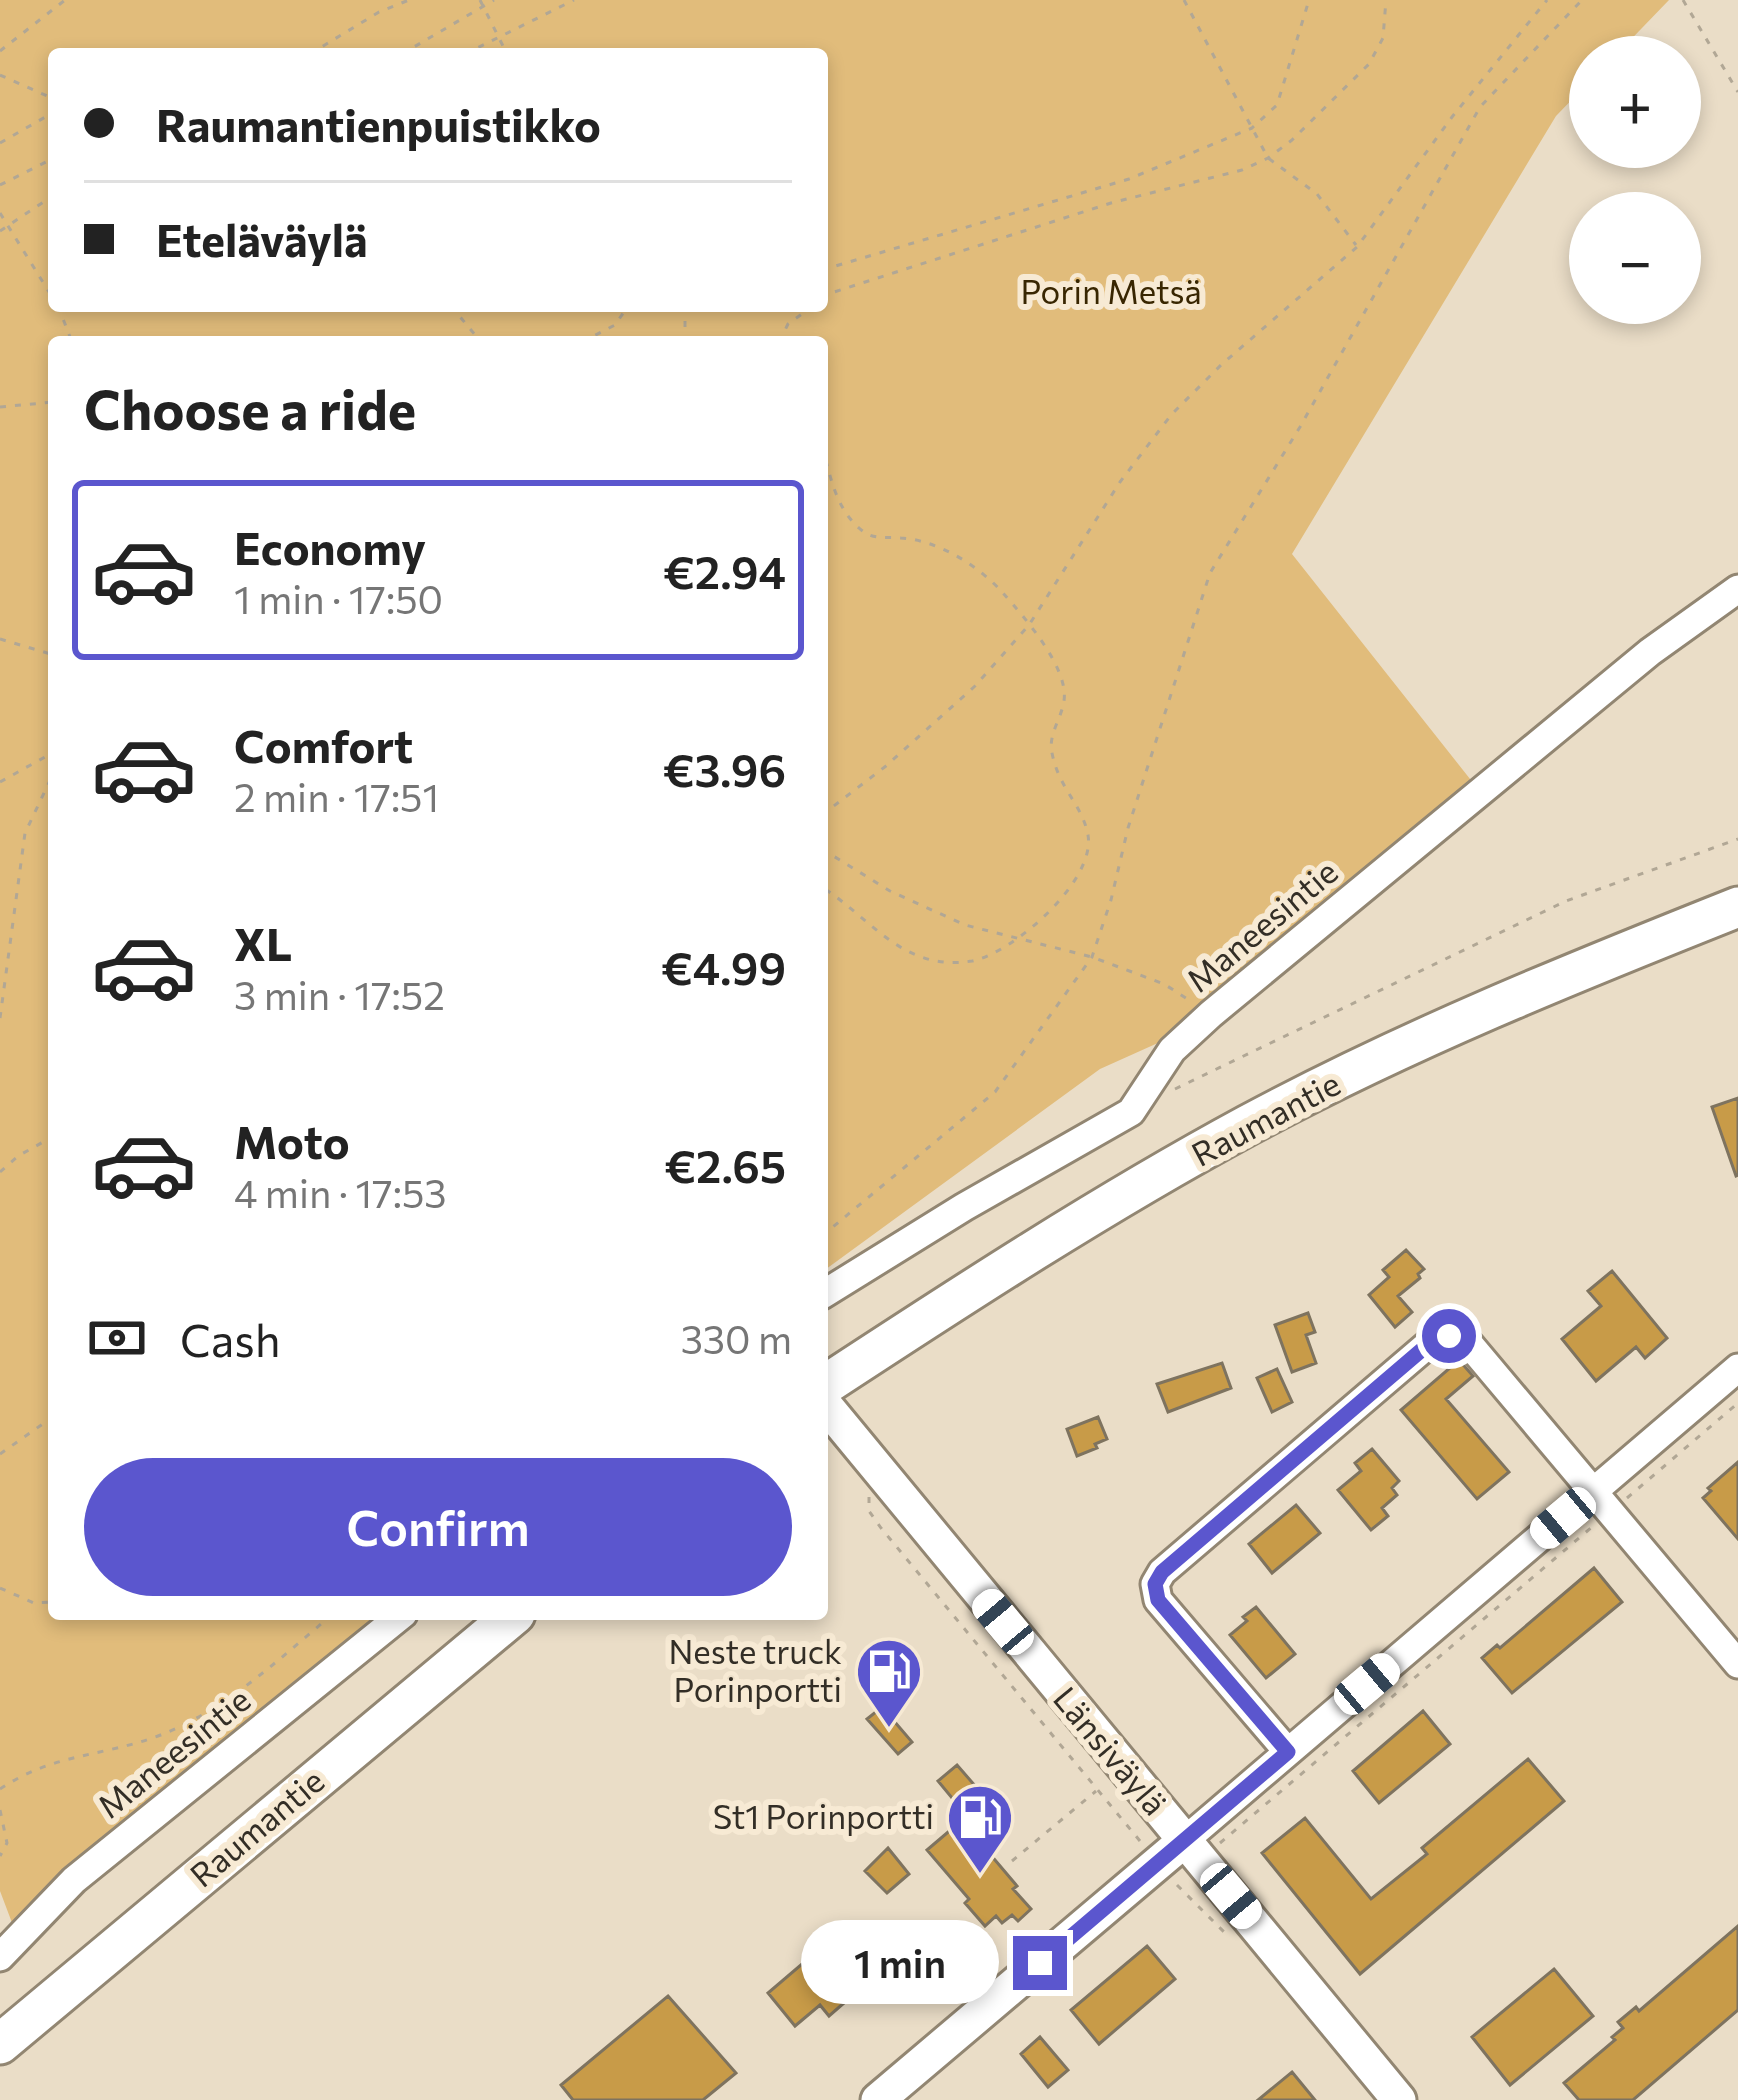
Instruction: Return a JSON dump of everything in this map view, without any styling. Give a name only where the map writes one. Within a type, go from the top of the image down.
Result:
[{"type":"highway","name":"Raumantie","points":[[828,1383],[964,1294],[1247,1126],[1478,1014],[1738,907]]},
{"type":"highway","name":"Raumantie","points":[[0,2044],[508,1620]]},
{"type":"main road","name":"Länsiväylä","points":[[828,1409],[1399,2100]]},
{"type":"main road","points":[[878,2100],[1158,1863],[1192,1850]]},
{"type":"street","name":"Maneesintie","points":[[828,1291],[1131,1112],[1172,1050],[1211,1014],[1650,652],[1738,589]]},
{"type":"street","points":[[1288,1752],[1158,1600],[1155,1584],[1162,1572],[1431,1342],[1449,1336],[1465,1340],[1738,1664]]},
{"type":"street","points":[[1192,1850],[1288,1752],[1602,1502],[1738,1368]]},
{"type":"street","name":"Maneesintie","points":[[0,1957],[74,1880],[396,1620]]},
{"type":"path","points":[[0,51],[64,0]]},
{"type":"path","points":[[320,48],[409,0]]},
{"type":"path","points":[[480,0],[504,48]]},
{"type":"path","points":[[412,48],[494,0]]},
{"type":"path","points":[[476,48],[574,0]]},
{"type":"path","points":[[1184,0],[1268,158],[1317,194],[1357,247]]},
{"type":"path","points":[[828,268],[1130,179],[1252,128],[1276,105],[1309,0]]},
{"type":"path","points":[[828,295],[1112,203],[1242,170],[1268,158],[1369,64],[1383,38],[1386,0]]},
{"type":"path","points":[[828,810],[886,766],[974,686],[1029,625],[1120,482],[1171,415],[1357,247],[1452,117],[1547,0]]},
{"type":"path","points":[[828,1231],[995,1092],[1092,957],[1127,828],[1210,573],[1300,427],[1480,107],[1582,0]]},
{"type":"path","points":[[1682,0],[1738,92]]},
{"type":"path","points":[[0,75],[48,95]]},
{"type":"path","points":[[0,143],[48,115]]},
{"type":"path","points":[[0,185],[48,161]]},
{"type":"path","points":[[0,231],[48,199]]},
{"type":"path","points":[[0,213],[48,290]]},
{"type":"path","points":[[456,312],[476,336]]},
{"type":"path","points":[[594,336],[615,325],[624,312]]},
{"type":"path","points":[[782,336],[788,324],[804,312]]},
{"type":"path","points":[[0,407],[48,403]]},
{"type":"path","points":[[828,464],[843,510],[860,530],[878,540],[902,538],[934,545],[971,566],[1000,590],[1057,665],[1066,690],[1061,718],[1049,739],[1063,790],[1083,816],[1089,841],[1087,858],[1058,903],[1020,938],[986,958],[934,962],[900,950],[828,892]]},
{"type":"path","points":[[0,639],[48,653]]},
{"type":"path","points":[[0,782],[48,755]]},
{"type":"path","points":[[0,1018],[25,833],[48,785]]},
{"type":"path","points":[[1169,1092],[1566,901],[1738,839]]},
{"type":"path","points":[[828,853],[890,891],[964,925],[1092,957],[1164,984],[1211,1014]]},
{"type":"path","points":[[0,1172],[48,1139]]},
{"type":"path","points":[[1192,1850],[1602,1502],[1738,1403]]},
{"type":"path","points":[[0,1454],[48,1421]]},
{"type":"path","points":[[880,1474],[868,1499],[869,1511],[1158,1863]]},
{"type":"path","points":[[0,1588],[34,1603],[48,1602]]},
{"type":"path","points":[[0,1790],[30,1770],[157,1736],[218,1707],[326,1620]]},
{"type":"path","points":[[1012,1861],[1098,1790]]},
{"type":"path","points":[[0,1810],[7,1843],[0,1856]]},
{"type":"green space","name":"Porin Metsä","points":[[0,0],[1669,0],[1634,36],[1569,36],[1569,103],[1556,116],[1292,554],[1474,784],[1169,1038],[1100,1069],[828,1268],[828,336],[48,336],[48,1620],[376,1620],[68,1866],[14,1928],[0,1891]]},
{"type":"building","points":[[1738,1098],[1738,1175],[1736,1176],[1712,1107]]},
{"type":"building","points":[[1406,1250],[1424,1269],[1398,1296],[1412,1312],[1395,1327],[1369,1295],[1389,1277],[1383,1270]]},
{"type":"building","points":[[1612,1271],[1667,1338],[1645,1358],[1636,1347],[1596,1381],[1562,1339],[1601,1306],[1588,1291]]},
{"type":"building","points":[[1308,1313],[1315,1332],[1306,1335],[1316,1363],[1292,1372],[1275,1325]]},
{"type":"building","points":[[1459,1360],[1473,1376],[1446,1399],[1509,1472],[1477,1499],[1401,1410]]},
{"type":"building","points":[[1222,1363],[1231,1388],[1168,1412],[1157,1384]]},
{"type":"building","points":[[1277,1369],[1292,1402],[1272,1412],[1257,1378]]},
{"type":"building","points":[[1098,1417],[1107,1439],[1077,1456],[1067,1429]]},
{"type":"building","points":[[1372,1449],[1399,1481],[1392,1488],[1397,1495],[1382,1508],[1388,1516],[1371,1530],[1338,1490],[1361,1471],[1355,1463]]},
{"type":"building","points":[[1738,1462],[1738,1539],[1703,1498]]},
{"type":"building","points":[[1296,1505],[1320,1533],[1272,1573],[1249,1544]]},
{"type":"building","points":[[1594,1568],[1622,1602],[1512,1693],[1482,1658]]},
{"type":"building","points":[[1256,1607],[1295,1654],[1266,1678],[1230,1635]]},
{"type":"building","points":[[882,1707],[912,1742],[898,1754],[867,1719]]},
{"type":"building","points":[[1423,1711],[1450,1744],[1379,1803],[1353,1771]]},
{"type":"building","points":[[1528,1759],[1564,1801],[1360,1974],[1262,1853],[1305,1818],[1371,1899],[1427,1854],[1422,1848]]},
{"type":"building","points":[[957,1765],[1003,1818],[978,1840],[1031,1909],[1018,1921],[1012,1915],[1002,1923],[996,1916],[985,1926],[965,1903],[969,1899],[927,1850],[967,1816],[938,1781]]},
{"type":"building","points":[[888,1848],[909,1874],[887,1893],[865,1871]]},
{"type":"building","points":[[1738,1926],[1738,2010],[1633,2100],[1579,2100],[1564,2083],[1615,2040],[1612,2037],[1623,2028],[1618,2022],[1636,2007],[1639,2011]]},
{"type":"building","points":[[843,1929],[871,1962],[851,1979],[860,1989],[829,2016],[820,2005],[795,2026],[768,1993]]},
{"type":"building","points":[[1147,1946],[1175,1979],[1099,2044],[1071,2010]]},
{"type":"building","points":[[1554,1969],[1593,2016],[1510,2085],[1472,2037]]},
{"type":"building","points":[[668,1996],[736,2073],[703,2100],[573,2100],[561,2085]]},
{"type":"building","points":[[1040,2037],[1068,2070],[1048,2087],[1021,2054]]},
{"type":"building","points":[[1292,2072],[1315,2100],[1258,2100]]},
{"type":"place","name":"Neste truck Porinportti","points":[[889,1730]]},
{"type":"place","name":"St1 Porinportti","points":[[980,1876]]},
{"type":"route","points":[[1040,1963],[1288,1752],[1158,1600],[1155,1584],[1162,1572],[1431,1342],[1449,1336]]}]
